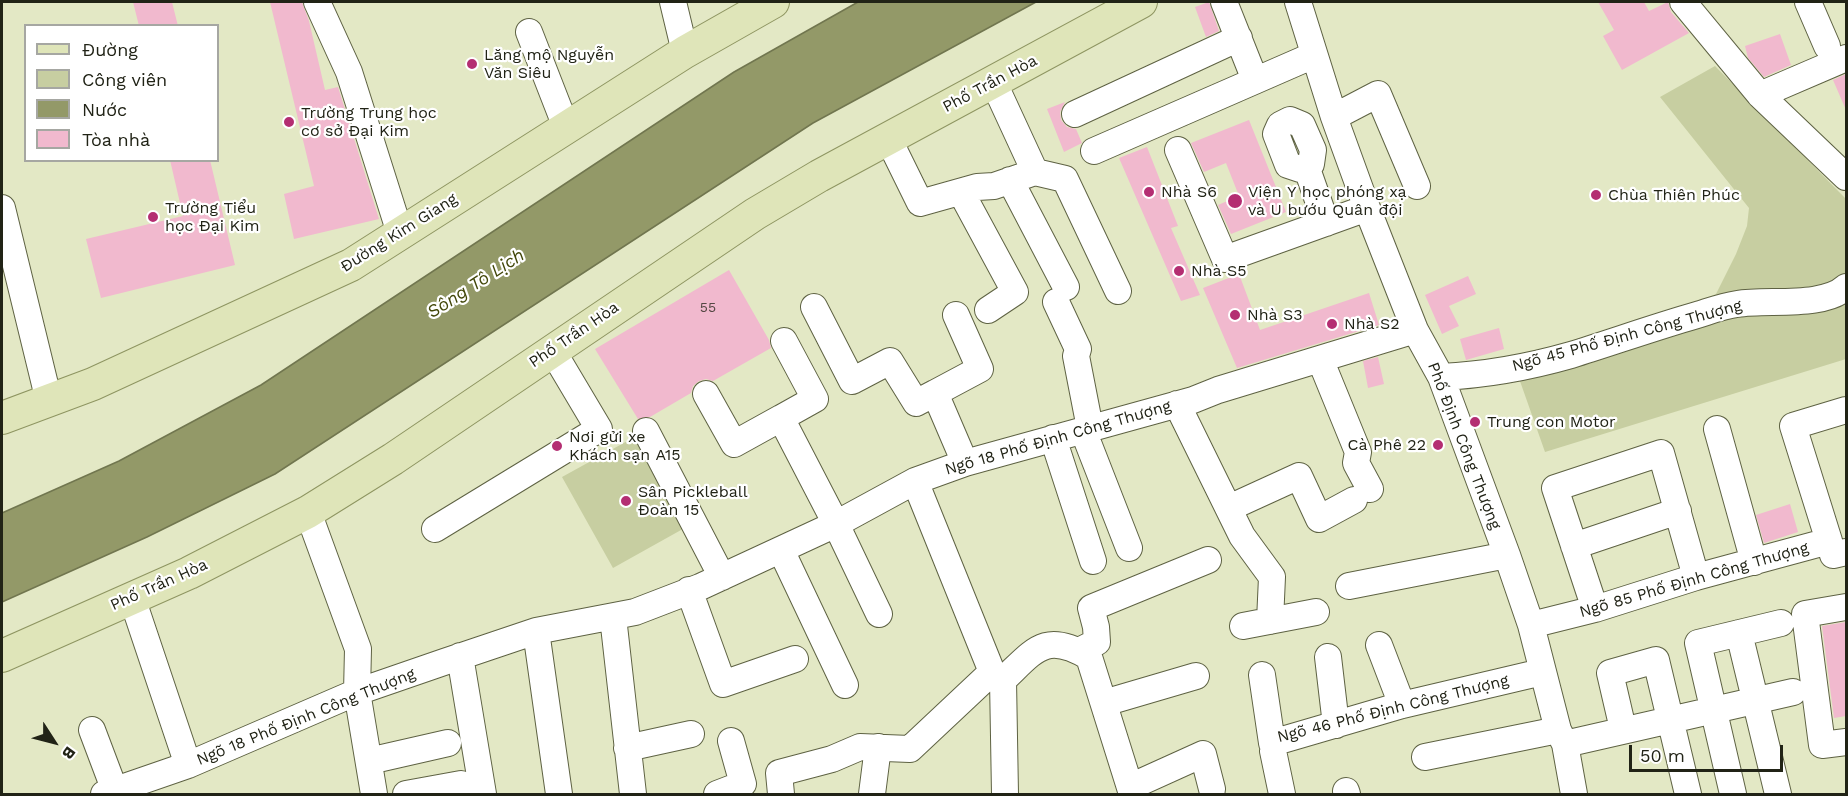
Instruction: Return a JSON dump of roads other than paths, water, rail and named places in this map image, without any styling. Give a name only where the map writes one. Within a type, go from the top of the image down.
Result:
[{"type":"main road","name":"Đường Kim Giang","points":[[2,418],[93,384],[351,265],[685,52],[773,2]]},
{"type":"main road","name":"Phố Trần Hòa","points":[[2,656],[189,573],[308,512],[393,459],[755,214],[888,138],[1141,2]]},
{"type":"street","points":[[317,2],[349,72],[400,233]]},
{"type":"street","points":[[673,2],[685,52]]},
{"type":"street","points":[[1224,2],[1255,80]]},
{"type":"street","points":[[1683,2],[1760,95],[1846,177]]},
{"type":"street","points":[[1760,95],[1837,52],[1808,2]]},
{"type":"street","name":"Phố Định Công Thượng","points":[[1305,4],[1314,55],[1335,121],[1415,330],[1441,377],[1531,625],[1574,795]]},
{"type":"street","points":[[529,32],[566,127]]},
{"type":"street","points":[[1075,114],[1239,38]]},
{"type":"street","points":[[1094,151],[1314,55]]},
{"type":"street","points":[[993,81],[1035,172]]},
{"type":"street","points":[[1326,223],[1306,166],[1311,164],[1313,150],[1308,139],[1378,94],[1417,186]]},
{"type":"street","points":[[888,138],[920,202],[976,187],[994,186],[1035,172],[1065,179],[1118,291]]},
{"type":"street","points":[[1178,150],[1225,259],[1367,208]]},
{"type":"street","points":[[1010,180],[1061,294],[1078,349],[1076,356],[1087,429],[1129,548]]},
{"type":"street","points":[[961,192],[1015,292],[988,310]]},
{"type":"street","points":[[2,208],[50,401]]},
{"type":"street","name":"Ngõ 45 Phố Định Công Thượng","points":[[1441,377],[1480,375],[1570,355],[1648,329],[1735,304],[1820,300],[1840,293],[1846,287]]},
{"type":"street","points":[[814,308],[852,381],[890,361],[916,403],[980,369],[956,315]]},
{"type":"street","name":"Ngõ 18 Phố Định Công Thượng","points":[[110,793],[188,765],[357,692],[460,656],[536,631],[635,612],[722,577],[836,524],[915,481],[965,463],[1177,404],[1415,330]]},
{"type":"street","points":[[706,394],[734,444],[815,399],[784,340]]},
{"type":"street","points":[[435,529],[599,429],[552,350]]},
{"type":"street","points":[[1229,508],[1299,476],[1319,519],[1362,495],[1356,463],[1358,452],[1320,359]]},
{"type":"street","points":[[935,393],[965,463]]},
{"type":"street","points":[[1177,404],[1242,536],[1280,572],[1270,621]]},
{"type":"street","points":[[1838,547],[1792,426],[1846,410]]},
{"type":"street","points":[[782,418],[879,614]]},
{"type":"street","points":[[1719,429],[1754,562]]},
{"type":"street","points":[[646,431],[722,577]]},
{"type":"street","points":[[1053,438],[1093,561]]},
{"type":"street","points":[[1595,609],[1555,488],[1661,453],[1696,577]]},
{"type":"street","points":[[915,481],[997,676],[1005,795]]},
{"type":"street","points":[[1574,546],[1678,511]]},
{"type":"street","points":[[308,512],[358,649],[357,692],[374,795]]},
{"type":"street","name":"Ngõ 85 Phố Định Công Thượng","points":[[1531,625],[1595,609],[1696,577],[1754,562],[1838,547]]},
{"type":"street","points":[[781,549],[844,685]]},
{"type":"street","points":[[1349,586],[1507,555]]},
{"type":"street","points":[[1079,651],[1097,642],[1091,608],[1208,560]]},
{"type":"street","points":[[689,590],[723,684],[795,659]]},
{"type":"street","points":[[132,598],[188,765]]},
{"type":"street","points":[[1846,607],[1805,614],[1822,745],[1846,742]]},
{"type":"street","points":[[1243,626],[1316,612]]},
{"type":"street","points":[[613,617],[633,795]]},
{"type":"street","points":[[1733,795],[1698,643],[1781,623]]},
{"type":"street","points":[[536,631],[559,795]]},
{"type":"street","points":[[1738,633],[1778,795]]},
{"type":"street","points":[[781,795],[779,773],[832,759],[860,747],[910,749],[997,676],[1037,648],[1049,644],[1069,646],[1089,657],[1131,791],[1203,754],[1212,789]]},
{"type":"street","points":[[1379,645],[1402,705]]},
{"type":"street","points":[[460,656],[483,795]]},
{"type":"street","points":[[1328,657],[1336,725]]},
{"type":"street","points":[[1623,729],[1610,673],[1656,660],[1688,795]]},
{"type":"street","name":"Ngõ 46 Phố Định Công Thượng","points":[[1262,675],[1272,743],[1402,705],[1542,672]]},
{"type":"street","points":[[1104,703],[1196,676]]},
{"type":"street","points":[[1425,757],[1623,729],[1793,692]]},
{"type":"street","points":[[92,730],[110,793]]},
{"type":"street","points":[[627,748],[691,734]]},
{"type":"street","points":[[717,795],[743,784],[730,741]]},
{"type":"street","points":[[369,761],[448,743]]},
{"type":"street","points":[[872,795],[878,747]]},
{"type":"street","points":[[1273,751],[1282,795]]},
{"type":"street","points":[[406,795],[460,784]]},
{"type":"water","name":"Sông Tô Lịch","points":[[858,2],[1036,2],[813,123],[275,474],[147,537],[2,602],[2,513],[119,461],[261,385],[734,72]]},
{"type":"place","name":"Lăng mộ Nguyễn Văn Siêu","points":[[472,64]]},
{"type":"place","name":"Trường Trung học cơ sở Đại Kim","points":[[289,122]]},
{"type":"place","name":"Nhà S6","points":[[1149,192]]},
{"type":"place","name":"Chùa Thiên Phúc","points":[[1596,195]]},
{"type":"place","name":"Viện Y học phóng xạ và U bướu Quân đội","points":[[1235,201]]},
{"type":"place","name":"Trường Tiểu học Đại Kim","points":[[153,217]]},
{"type":"place","name":"Nhà S5","points":[[1179,271]]},
{"type":"place","name":"Nhà S3","points":[[1235,315]]},
{"type":"place","name":"Nhà S2","points":[[1332,324]]},
{"type":"place","name":"Trung con Motor","points":[[1475,422]]},
{"type":"place","name":"Cà Phê 22","points":[[1438,445]]},
{"type":"place","name":"Nơi gửi xe Khách sạn A15","points":[[557,446]]},
{"type":"place","name":"Sân Pickleball Đoàn 15","points":[[626,501]]}]
